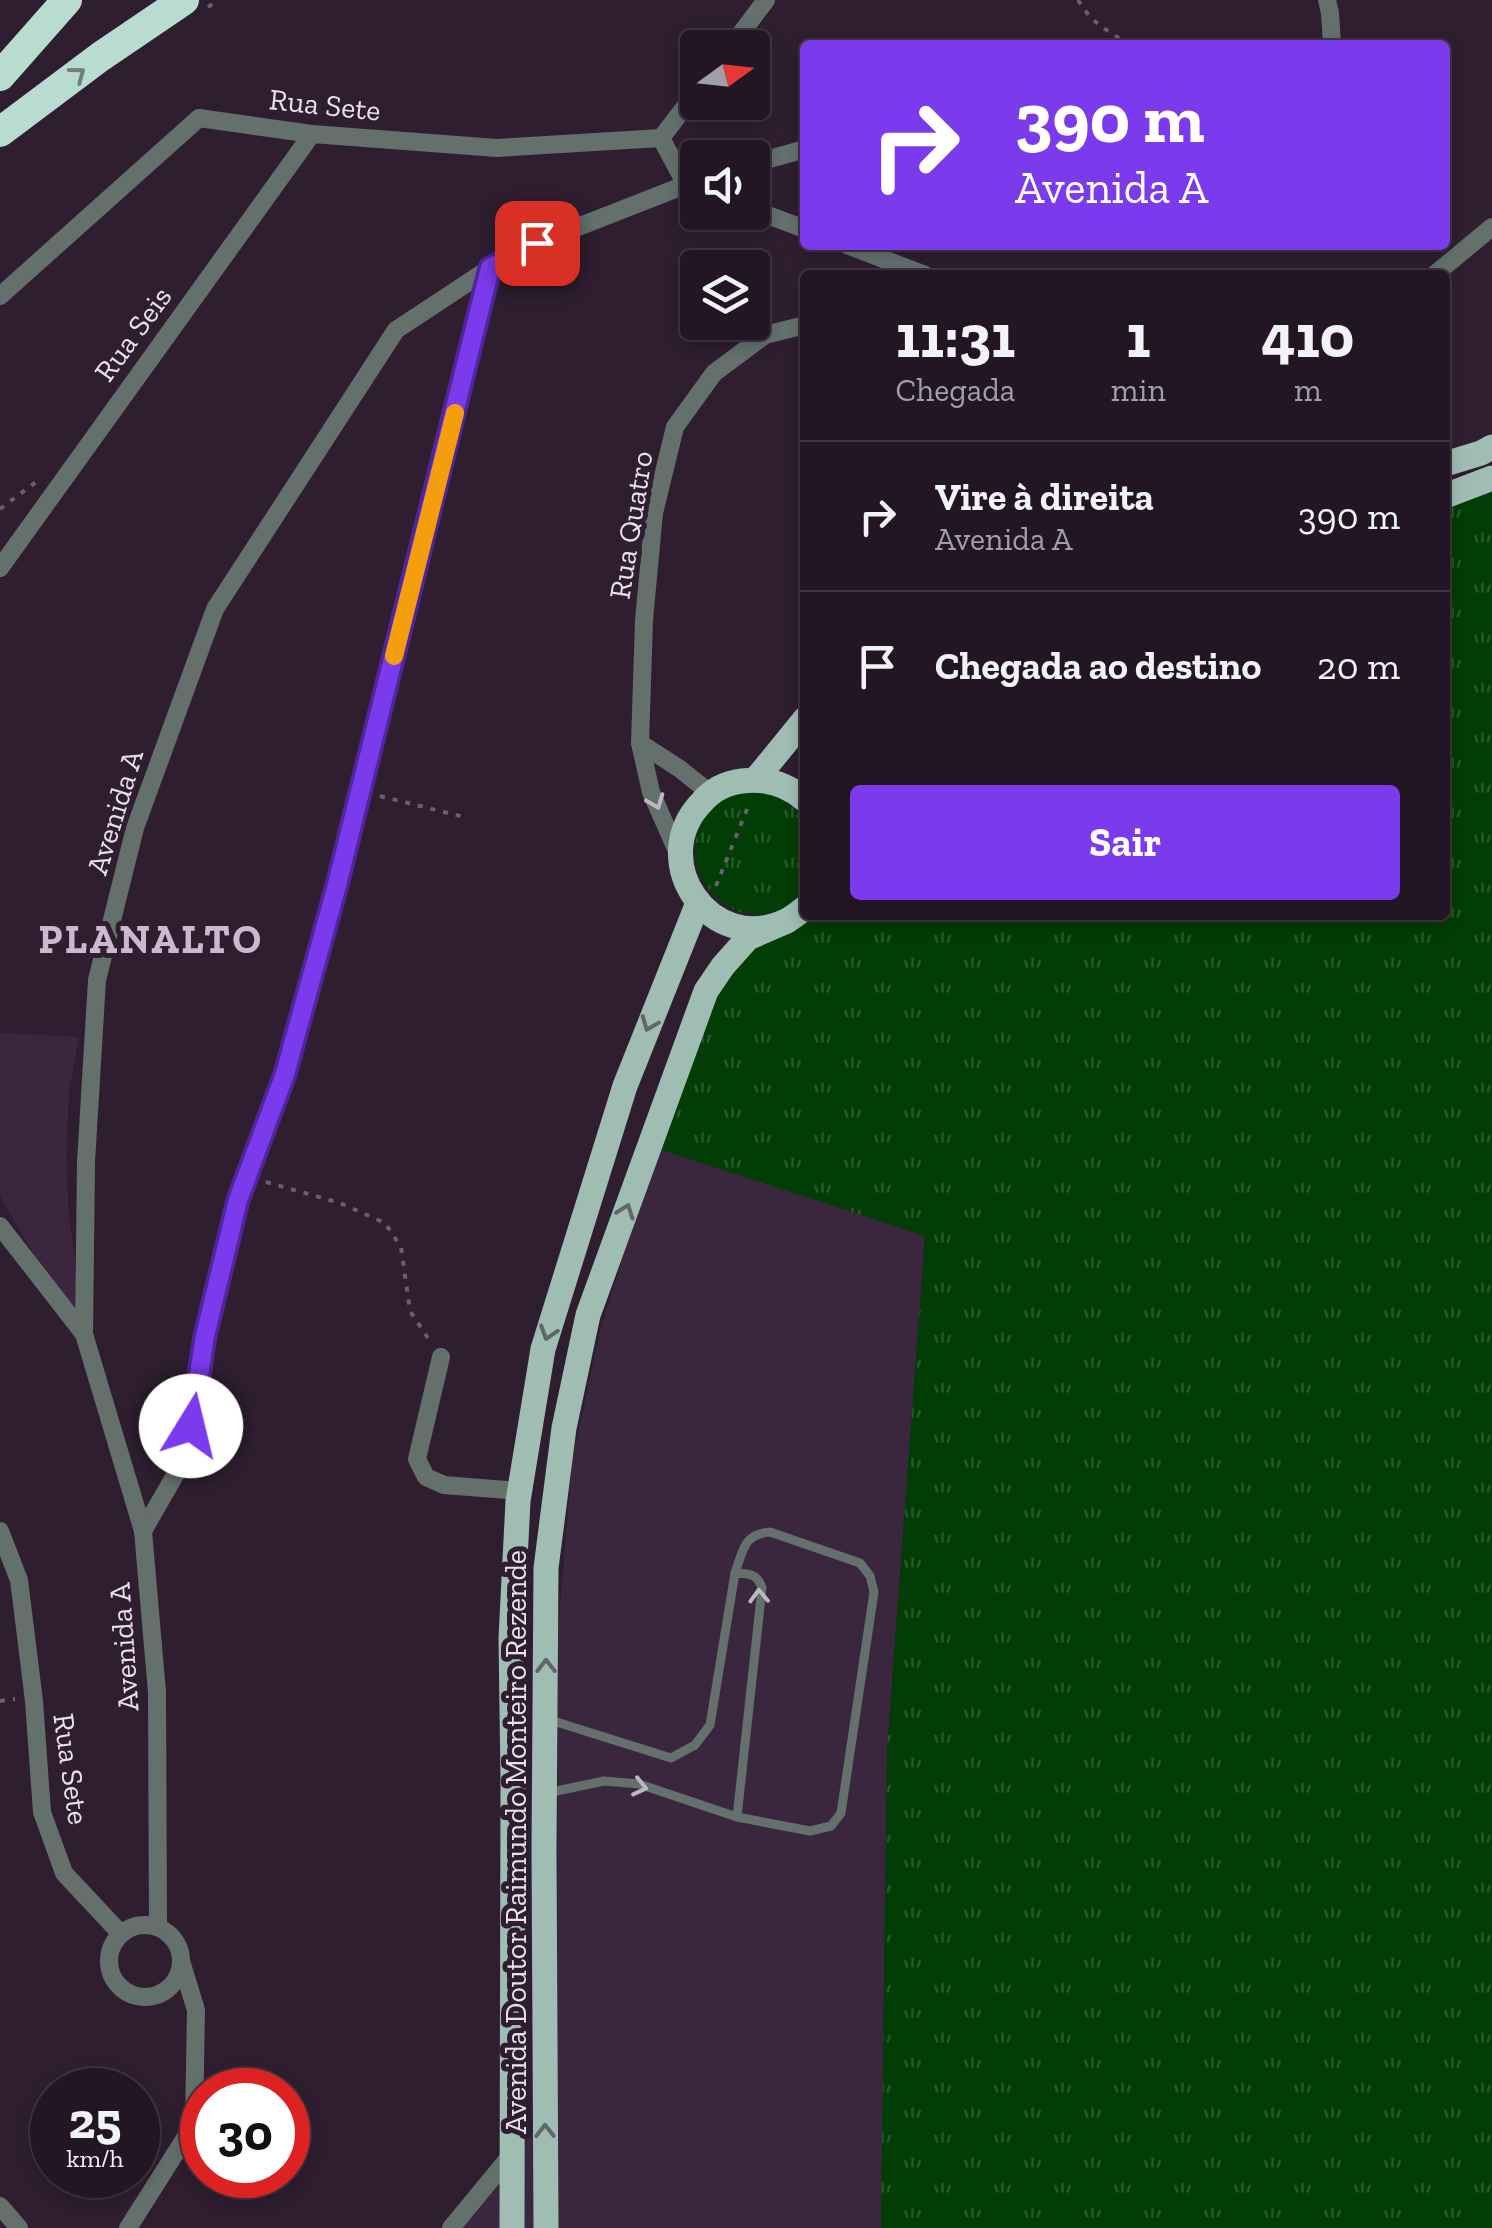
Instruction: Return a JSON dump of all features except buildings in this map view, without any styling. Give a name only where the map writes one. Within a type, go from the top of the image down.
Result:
[{"type":"highway","points":[[0,76],[68,0]]},
{"type":"highway","points":[[0,132],[184,0]]},
{"type":"main road","points":[[1450,462],[1492,447]]},
{"type":"main road","points":[[1450,494],[1492,478]]},
{"type":"main road","points":[[760,780],[800,726]]},
{"type":"main road","points":[[702,907],[685,882],[680,858],[682,834],[692,811],[710,793],[732,782],[760,780],[780,784],[800,797]]},
{"type":"main road","name":"Avenida Doutor Raimundo Monteiro Rezende","points":[[512,2228],[511,1638],[520,1492],[543,1348],[625,1086],[702,907],[724,922],[745,928],[767,928],[796,914]]},
{"type":"main road","name":"Avenida Doutor Raimundo Monteiro Rezende","points":[[546,2228],[546,1568],[564,1428],[588,1315],[706,990],[748,938],[796,914]]},
{"type":"street","points":[[744,30],[766,0]]},
{"type":"street","points":[[1327,0],[1332,40]]},
{"type":"street","points":[[680,113],[661,138],[680,165]]},
{"type":"street","name":"Rua Sete","points":[[0,296],[199,118],[312,134],[497,148],[661,138]]},
{"type":"street","name":"Rua Seis","points":[[0,568],[312,134]]},
{"type":"street","points":[[770,159],[800,151]]},
{"type":"street","name":"Avenida A","points":[[158,1927],[157,1692],[143,1531],[84,1334],[86,1162],[97,980],[134,828],[215,608],[396,330],[490,268],[537,243],[680,188]]},
{"type":"street","points":[[770,216],[800,227]]},
{"type":"street","points":[[1440,270],[1492,227]]},
{"type":"street","points":[[861,250],[912,270]]},
{"type":"street","points":[[143,1531],[186,1456],[205,1336],[238,1200],[285,1074],[361,791],[490,268]]},
{"type":"street","name":"Rua Quatro","points":[[680,858],[651,792],[640,743],[644,620],[654,513],[674,426],[714,372],[765,336],[800,326]]},
{"type":"street","points":[[640,743],[710,793]]},
{"type":"street","points":[[0,1226],[84,1334]]},
{"type":"street","points":[[440,1357],[417,1459],[426,1476],[444,1485],[520,1492]]},
{"type":"street","name":"Rua Sete","points":[[0,1531],[19,1580],[34,1696],[42,1812],[64,1873],[122,1934]]},
{"type":"street","points":[[128,2228],[194,2124],[196,2010],[181,1960],[175,1940],[158,1927],[139,1925],[122,1934],[110,1954],[114,1978],[130,1994],[142,1996],[154,1996],[174,1983],[181,1960]]},
{"type":"street","points":[[451,2228],[512,2154]]},
{"type":"street","points":[[0,2206],[19,2228]]},
{"type":"lane","points":[[545,1794],[604,1781],[639,1784],[737,1817],[810,1832],[830,1826],[841,1813],[874,1592],[870,1576],[860,1563],[770,1532],[747,1540],[734,1573],[710,1724],[695,1745],[671,1758],[546,1719]]},
{"type":"lane","points":[[734,1573],[754,1574],[762,1588],[737,1817]]},
{"type":"path","points":[[1078,0],[1103,30],[1121,40]]},
{"type":"path","points":[[702,907],[760,780]]},
{"type":"path","points":[[361,791],[468,818]]},
{"type":"path","points":[[247,1177],[325,1198],[385,1223],[401,1247],[410,1311],[440,1357]]},
{"type":"shaded area","points":[[0,1033],[79,1037],[69,1091],[66,1156],[69,1217],[84,1318],[50,1282],[0,1196]]},
{"type":"shaded area","points":[[656,1148],[925,1235],[887,1751],[881,2228],[455,2228],[511,2155],[557,2109],[558,1630],[572,1462],[599,1335]]},
{"type":"green space","points":[[1492,492],[1492,2228],[881,2228],[887,1751],[925,1236],[656,1148],[719,982],[742,957],[800,920],[1450,920],[1450,506]]},
{"type":"green space","points":[[750,791],[769,792],[800,811],[800,897],[778,911],[758,915],[739,911],[722,903],[700,875],[695,858],[702,823],[714,807]]},
{"type":"slow traffic","points":[[394,656],[455,413]]},
{"type":"district","name":"PLANALTO","points":[[151,939]]},
{"type":"route","points":[[191,1426],[205,1336],[238,1200],[285,1074],[337,885],[490,268],[537,243]]}]
